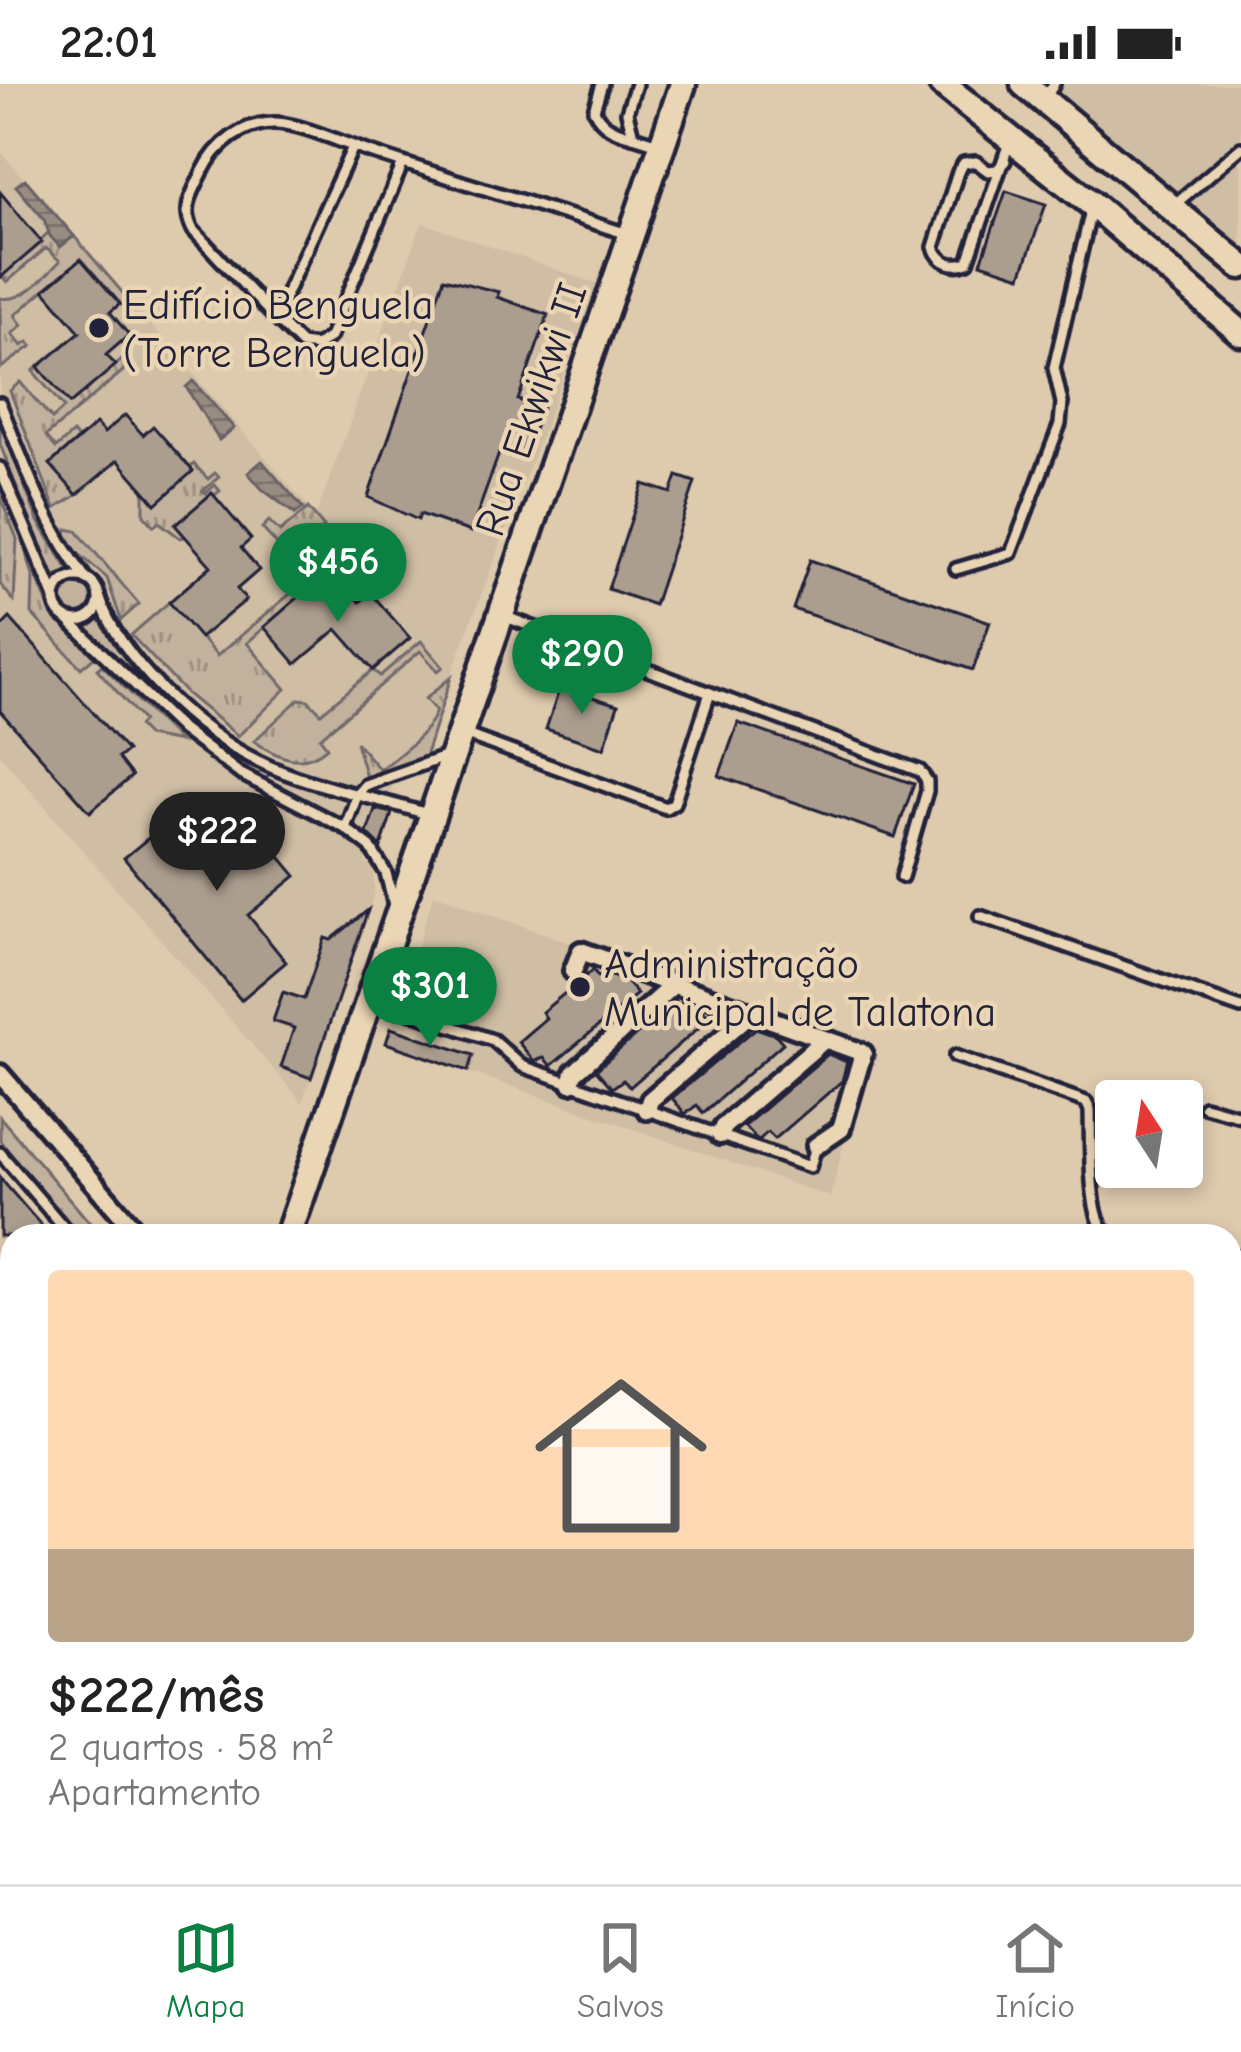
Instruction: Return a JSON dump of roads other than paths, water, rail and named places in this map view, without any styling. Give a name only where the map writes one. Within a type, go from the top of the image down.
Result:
[{"type":"street","name":"Rua Ekwikwi II","points":[[292,1224],[683,84]]},
{"type":"street","points":[[942,84],[1008,150],[1092,204],[1241,333]]},
{"type":"street","points":[[1041,89],[1241,266]]},
{"type":"street","points":[[573,971],[580,951],[863,1053],[841,1129],[816,1146]]},
{"type":"street","points":[[571,1083],[574,1073],[673,985]]},
{"type":"street","points":[[647,1110],[650,1100],[750,1014]]},
{"type":"street","points":[[720,1136],[723,1127],[824,1040]]},
{"type":"street","points":[[0,1074],[130,1224]]},
{"type":"lane","points":[[602,84],[594,110],[597,117],[611,129],[662,145]]},
{"type":"lane","points":[[633,136],[628,112],[636,84]]},
{"type":"lane","points":[[403,163],[330,337],[316,346],[301,344],[185,217],[209,158],[227,139],[250,127],[277,123],[403,163],[631,236]]},
{"type":"lane","points":[[275,318],[352,147]]},
{"type":"lane","points":[[1171,208],[1241,148]]},
{"type":"lane","points":[[1008,150],[968,262],[948,263],[934,247],[958,172],[964,164],[976,162],[988,171],[997,170],[1008,150]]},
{"type":"lane","points":[[956,569],[1011,553],[1021,534],[1060,424],[1062,403],[1054,368],[1092,204]]},
{"type":"lane","points":[[0,403],[58,542],[99,596],[114,633],[161,688],[254,760],[433,816]]},
{"type":"lane","points":[[0,468],[58,611],[97,644],[166,718],[239,773],[345,828],[378,855],[398,917]]},
{"type":"lane","points":[[55,598],[66,580],[87,580]]},
{"type":"lane","points":[[68,620],[82,621],[94,614],[99,596]]},
{"type":"lane","points":[[501,615],[920,771],[927,790],[902,877]]},
{"type":"lane","points":[[345,828],[364,785],[457,744],[666,808],[674,803],[710,693]]},
{"type":"lane","points":[[280,795],[291,775]]},
{"type":"lane","points":[[980,916],[1241,1008]]},
{"type":"lane","points":[[370,999],[493,1040],[522,1066],[810,1167],[816,1146]]},
{"type":"lane","points":[[955,1056],[1086,1102],[1100,1224]]},
{"type":"lane","points":[[1204,1106],[1241,1116]]},
{"type":"lane","points":[[0,1154],[61,1224]]},
{"type":"place","name":"Edifício Benguela (Torre Benguela)","points":[[99,328]]},
{"type":"place","name":"Administração Municipal de Talatona","points":[[580,987]]}]
